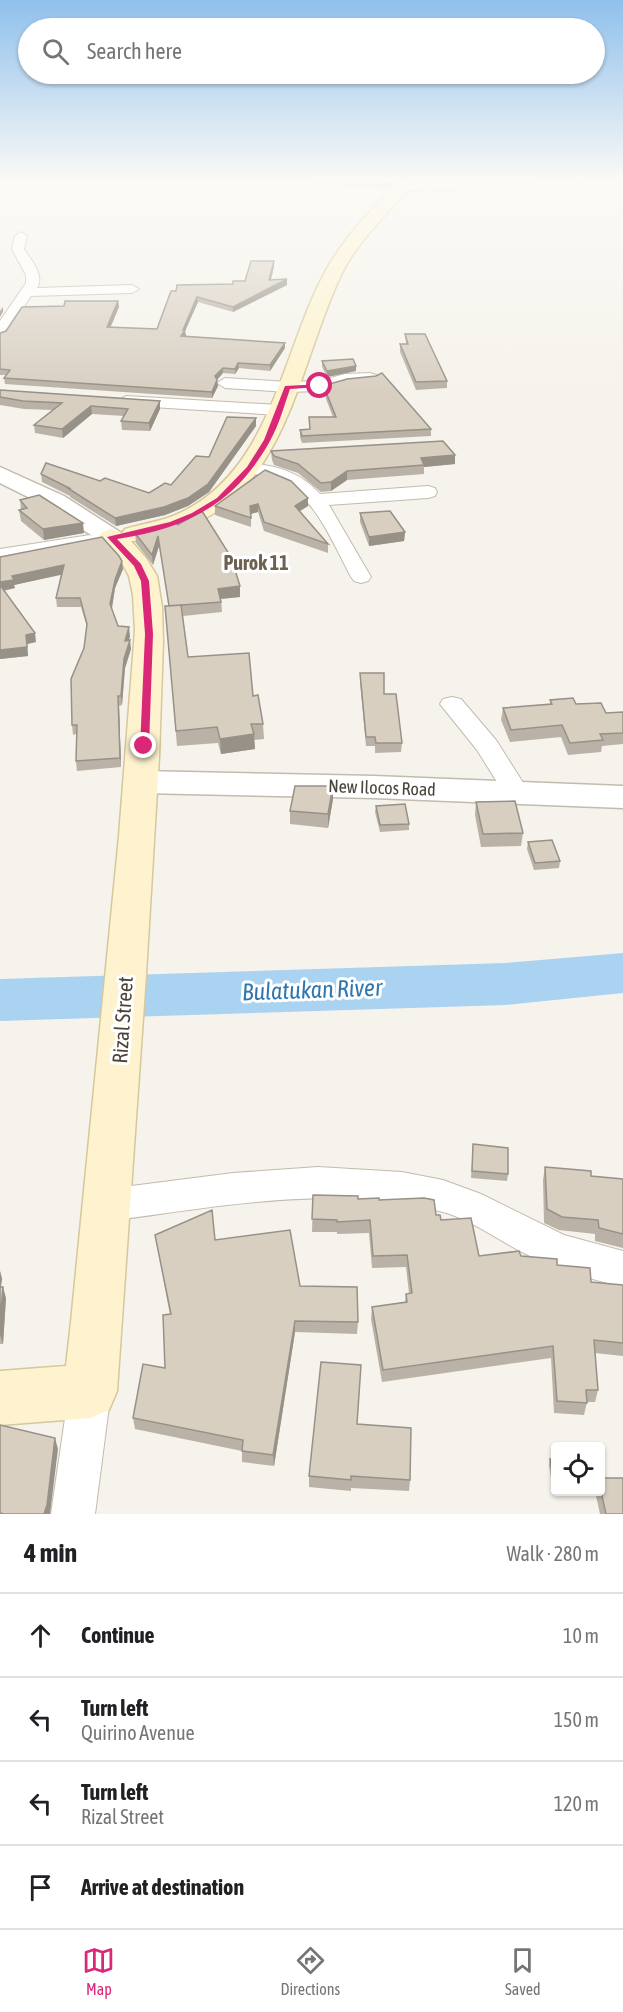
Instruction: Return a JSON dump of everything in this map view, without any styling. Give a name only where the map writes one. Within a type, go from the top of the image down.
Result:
[{"type":"main road","points":[[111,537],[143,532],[195,515],[220,500],[254,461],[279,410],[336,270],[349,251]]},
{"type":"main road","name":"Rizal Street","points":[[90,1391],[114,1149],[141,782],[148,604],[145,581],[138,565],[111,537]]},
{"type":"main road","points":[[0,1398],[90,1391]]},
{"type":"street","points":[[0,332],[33,283],[33,275],[19,251]]},
{"type":"street","points":[[28,292],[132,289]]},
{"type":"street","points":[[225,383],[288,387],[320,386],[345,379],[370,378]]},
{"type":"street","points":[[110,400],[279,410]]},
{"type":"street","points":[[254,461],[282,452]]},
{"type":"street","points":[[254,461],[291,478],[302,485],[316,500],[361,577]]},
{"type":"street","points":[[0,474],[55,501],[111,537]]},
{"type":"street","points":[[316,500],[428,492]]},
{"type":"street","points":[[0,555],[111,537]]},
{"type":"street","points":[[452,704],[474,726],[495,754],[516,792]]},
{"type":"street","name":"New Ilocos Road","points":[[141,782],[623,797]]},
{"type":"street","points":[[108,1205],[266,1186],[341,1182],[395,1188],[443,1196],[492,1216],[542,1243],[592,1263],[623,1269]]},
{"type":"street","name":"Rizal Street","points":[[73,1514],[90,1391]]},
{"type":"building","points":[[251,261],[274,261],[269,280],[287,279],[233,307],[197,297],[181,336],[285,343],[270,365],[238,363],[235,369],[223,368],[215,376],[217,380],[212,392],[4,378],[10,370],[0,369],[0,333],[6,331],[22,307],[64,306],[65,301],[118,301],[107,327],[157,329],[171,291],[176,291],[177,285],[233,284],[233,281],[245,281]]},
{"type":"building","points":[[405,334],[425,334],[447,381],[416,382],[400,344],[408,344]]},
{"type":"building","points":[[353,359],[356,366],[327,371],[322,361]]},
{"type":"building","points":[[382,373],[431,429],[302,436],[300,430],[310,429],[309,417],[336,417],[326,392],[329,392],[326,385]]},
{"type":"building","points":[[0,390],[160,401],[149,423],[121,421],[128,409],[91,406],[62,429],[34,425],[62,403],[0,397]]},
{"type":"building","points":[[227,417],[256,418],[208,484],[188,498],[164,507],[115,518],[69,489],[71,489],[41,474],[46,463],[100,481],[105,478],[149,493],[165,483],[171,485],[196,456],[209,457]]},
{"type":"building","points":[[443,441],[455,455],[421,458],[424,465],[347,471],[331,482],[321,483],[298,464],[274,456],[271,451]]},
{"type":"building","points":[[265,470],[291,481],[308,498],[295,506],[328,544],[264,522],[258,504],[250,506],[251,518],[215,506]]},
{"type":"building","points":[[39,495],[83,523],[43,529],[19,510],[27,508],[20,500]]},
{"type":"building","points":[[202,511],[231,557],[240,586],[218,589],[221,602],[169,606],[158,536],[152,555],[135,533],[179,522],[177,525]]},
{"type":"building","points":[[390,511],[405,532],[369,537],[360,513]]},
{"type":"building","points":[[102,537],[122,561],[110,604],[118,626],[129,627],[125,641],[130,640],[124,659],[121,696],[118,696],[120,758],[76,761],[77,725],[72,725],[71,679],[84,648],[87,624],[80,598],[56,598],[64,565],[12,576],[14,580],[0,582],[0,557]]},
{"type":"building","points":[[0,585],[35,633],[26,635],[27,647],[0,650]]},
{"type":"building","points":[[181,605],[188,657],[249,653],[253,696],[258,695],[263,724],[251,724],[254,734],[220,739],[217,727],[176,731],[165,606]]},
{"type":"building","points":[[360,673],[384,673],[384,694],[396,694],[402,743],[376,743],[375,737],[366,737]]},
{"type":"building","points":[[573,698],[576,704],[601,703],[606,713],[623,712],[623,733],[600,734],[603,740],[570,743],[562,725],[511,730],[503,708],[552,704],[550,700]]},
{"type":"building","points":[[295,786],[333,786],[328,814],[290,811]]},
{"type":"building","points":[[515,801],[523,833],[483,834],[476,802]]},
{"type":"building","points":[[405,804],[409,824],[380,825],[376,806]]},
{"type":"building","points":[[552,840],[560,861],[535,863],[528,842]]},
{"type":"building","points":[[473,1144],[508,1148],[508,1174],[472,1171]]},
{"type":"building","points":[[545,1167],[591,1171],[591,1176],[623,1179],[623,1234],[599,1228],[598,1220],[562,1217],[547,1209]]},
{"type":"building","points":[[313,1195],[358,1196],[358,1199],[379,1198],[379,1200],[424,1198],[434,1200],[436,1215],[440,1215],[441,1220],[471,1218],[479,1256],[519,1251],[521,1256],[557,1259],[557,1265],[590,1268],[591,1282],[623,1285],[623,1343],[594,1340],[598,1390],[586,1390],[587,1403],[557,1401],[553,1346],[383,1370],[372,1307],[407,1302],[406,1294],[412,1293],[407,1255],[373,1256],[370,1220],[337,1222],[337,1220],[312,1219]]},
{"type":"building","points":[[212,1210],[215,1240],[290,1230],[300,1286],[357,1287],[358,1322],[295,1321],[273,1455],[242,1451],[243,1440],[133,1418],[143,1364],[165,1368],[163,1315],[171,1314],[155,1235]]},
{"type":"building","points":[[0,1287],[3,1287],[0,1323]]},
{"type":"building","points":[[321,1362],[361,1365],[357,1424],[411,1428],[410,1480],[351,1476],[351,1480],[309,1476]]},
{"type":"building","points":[[0,1425],[55,1438],[44,1514],[0,1513]]},
{"type":"building","points":[[605,1478],[623,1478],[623,1514],[606,1514],[602,1496],[605,1496]]},
{"type":"waterway","name":"Bulatukan River","points":[[0,1000],[505,984],[623,973]]},
{"type":"district","name":"Purok 11","points":[[256,563]]},
{"type":"route","points":[[144,746],[149,634],[145,581],[138,565],[111,537],[173,524],[195,515],[220,500],[236,485],[267,440],[288,387],[320,386]]}]
